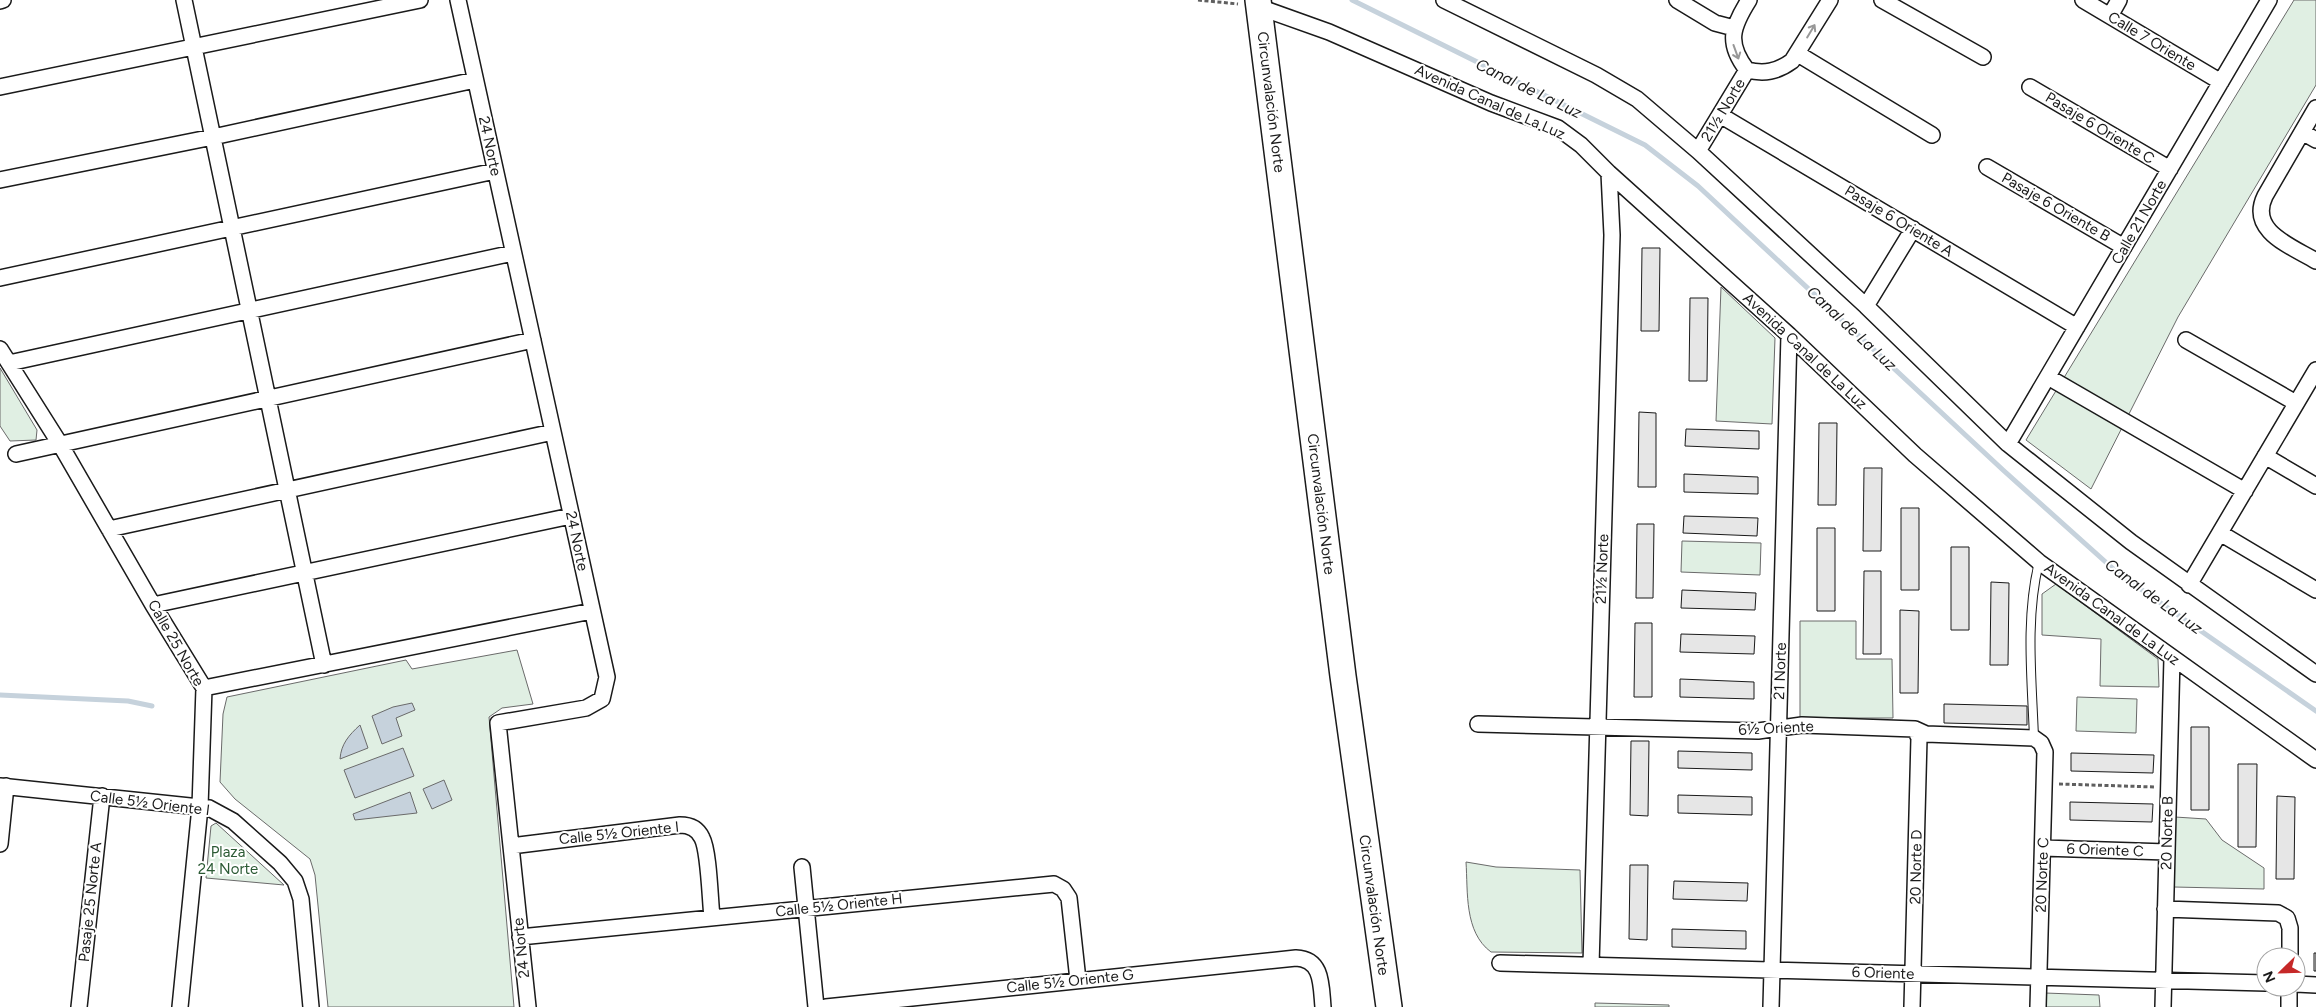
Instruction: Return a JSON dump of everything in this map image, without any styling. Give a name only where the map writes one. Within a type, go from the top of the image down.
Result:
[{"type":"main road","name":"Circunvalación Norte","points":[[1258,3],[1342,676],[1389,1007]]},
{"type":"street","points":[[184,0],[324,665]]},
{"type":"street","points":[[0,88],[420,0]]},
{"type":"street","name":"24 Norte","points":[[458,0],[607,677],[602,699],[586,708],[498,723],[528,1007]]},
{"type":"street","points":[[1444,0],[1617,85],[1659,116],[1866,306],[2008,444],[2093,514],[2189,585],[2316,674]]},
{"type":"street","points":[[1677,0],[1716,23],[1734,28],[1748,0]]},
{"type":"street","name":"21½ Norte","points":[[1734,28],[1735,51],[1747,70],[1766,73],[1776,71],[1784,67],[1798,54],[1830,0]]},
{"type":"street","points":[[1882,0],[1983,57]]},
{"type":"street","name":"Calle 7 Oriente","points":[[2083,0],[2221,82]]},
{"type":"street","points":[[2110,16],[2119,0]]},
{"type":"street","name":"Calle 21 Norte","points":[[2008,444],[2269,0]]},
{"type":"street","name":"Avenida Canal de La Luz","points":[[1258,3],[1490,103],[1558,128],[1581,145],[1609,173],[1789,335],[1915,455],[2039,562],[2316,760]]},
{"type":"street","points":[[1798,54],[1932,135]]},
{"type":"street","name":"21½ Norte","points":[[1698,150],[1747,70]]},
{"type":"street","points":[[0,180],[213,137],[475,80]]},
{"type":"street","name":"Pasaje 6 Oriente C","points":[[2030,87],[2170,170]]},
{"type":"street","points":[[2316,108],[2265,196],[2260,211],[2261,219],[2269,232],[2316,261]]},
{"type":"street","name":"Pasaje 6 Oriente A","points":[[1720,115],[2077,327]]},
{"type":"street","points":[[2302,132],[2316,140]]},
{"type":"street","name":"Pasaje 6 Oriente B","points":[[1987,168],[2124,247]]},
{"type":"street","points":[[0,278],[495,171]]},
{"type":"street","name":"21½ Norte","points":[[1591,966],[1612,235],[1609,173]]},
{"type":"street","points":[[1866,306],[1913,229]]},
{"type":"street","points":[[9,363],[514,253]]},
{"type":"street","name":"21 Norte","points":[[1771,1007],[1789,335]]},
{"type":"street","points":[[16,454],[533,340]]},
{"type":"street","points":[[2186,340],[2296,403]]},
{"type":"street","name":"Calle 25 Norte","points":[[0,349],[60,444],[153,605],[204,688],[200,807],[180,1007]]},
{"type":"street","points":[[2189,585],[2316,371]]},
{"type":"street","points":[[2048,376],[2244,491]]},
{"type":"street","points":[[109,530],[553,432]]},
{"type":"street","points":[[2265,456],[2316,486]]},
{"type":"street","points":[[153,605],[571,516]]},
{"type":"street","points":[[2220,533],[2316,590]]},
{"type":"street","points":[[204,688],[592,611]]},
{"type":"street","name":"20 Norte B","points":[[2163,1007],[2172,658]]},
{"type":"street","name":"6½ Oriente","points":[[1478,724],[1758,731],[1802,725],[1915,729],[1926,734],[2037,740]]},
{"type":"street","name":"20 Norte D","points":[[1912,1007],[1920,738],[1915,729]]},
{"type":"street","name":"20 Norte C","points":[[2037,740],[2046,752],[2038,1007]]},
{"type":"street","points":[[0,844],[3,786]]},
{"type":"street","name":"Calle 5½ Oriente I","points":[[3,786],[210,808],[226,815],[280,863],[295,881],[301,899],[312,1007]]},
{"type":"street","name":"Pasaje 25 Norte A","points":[[79,1007],[102,796]]},
{"type":"street","name":"Calle 5½ Oriente I","points":[[511,846],[680,825],[691,827],[704,840],[712,917]]},
{"type":"street","name":"6 Oriente C","points":[[2043,848],[2167,852]]},
{"type":"street","points":[[802,867],[816,1007]]},
{"type":"street","name":"Calle 5½ Oriente H","points":[[520,937],[1054,884],[1063,889],[1069,898],[1078,980]]},
{"type":"street","points":[[2165,909],[2278,913],[2287,918],[2290,928],[2290,947]]},
{"type":"street","name":"Calle 5½ Oriente G","points":[[826,1007],[1296,958],[1308,960],[1314,964],[1319,974],[1323,1007]]},
{"type":"street","name":"6 Oriente","points":[[1500,963],[2256,983]]},
{"type":"lane","points":[[2037,740],[2030,634],[2034,583],[2039,562]]},
{"type":"path","points":[[1198,0],[1258,3]]},
{"type":"path","points":[[2044,784],[2168,787]]},
{"type":"green space","points":[[2294,0],[2316,0],[2316,85],[2178,317],[2091,489],[2026,440]]},
{"type":"green space","points":[[1721,287],[1775,338],[1772,424],[1716,421]]},
{"type":"green space","points":[[0,368],[37,430],[36,440],[10,441],[0,426]]},
{"type":"green space","points":[[1682,541],[1761,543],[1760,575],[1681,572]]},
{"type":"green space","points":[[2056,584],[2158,659],[2159,687],[2100,686],[2101,639],[2042,635],[2042,594]]},
{"type":"green space","points":[[1800,621],[1856,621],[1856,659],[1892,659],[1893,718],[1800,718]]},
{"type":"green space","points":[[517,650],[533,704],[502,708],[489,717],[514,1007],[328,1007],[315,875],[310,859],[235,799],[220,782],[223,714],[227,697],[406,660],[412,669]]},
{"type":"green space","points":[[2077,697],[2137,699],[2136,733],[2076,731]]},
{"type":"green space","points":[[2175,817],[2206,819],[2222,840],[2264,868],[2264,889],[2174,887]]},
{"type":"green space","name":"Plaza 24 Norte","points":[[216,823],[284,885],[206,878],[211,826]]},
{"type":"green space","points":[[1466,862],[1496,867],[1580,870],[1582,953],[1491,952],[1482,944],[1472,923],[1469,911]]},
{"type":"green space","points":[[2045,993],[2099,995],[2100,1007],[2045,1007]]},
{"type":"green space","points":[[1595,1003],[1669,1005],[1669,1007],[1595,1007]]},
{"type":"shaded area","points":[[412,703],[415,710],[396,718],[402,736],[382,744],[372,716],[393,707]]},
{"type":"shaded area","points":[[360,725],[368,748],[340,759],[346,740]]},
{"type":"shaded area","points":[[403,748],[414,776],[355,798],[344,770]]},
{"type":"shaded area","points":[[444,780],[452,800],[432,809],[423,789]]},
{"type":"shaded area","points":[[410,792],[417,813],[355,820],[353,814]]},
{"type":"building","points":[[1642,248],[1660,248],[1659,331],[1641,331]]},
{"type":"building","points":[[1690,298],[1708,298],[1707,381],[1689,381]]},
{"type":"building","points":[[1639,412],[1656,413],[1656,487],[1638,487]]},
{"type":"building","points":[[1819,423],[1837,423],[1836,505],[1818,505]]},
{"type":"building","points":[[1686,429],[1759,431],[1759,449],[1685,446]]},
{"type":"building","points":[[1864,468],[1882,468],[1881,551],[1863,551]]},
{"type":"building","points":[[1684,474],[1758,477],[1758,494],[1684,492]]},
{"type":"building","points":[[1901,508],[1919,508],[1919,590],[1901,590]]},
{"type":"building","points":[[1684,516],[1758,518],[1757,536],[1683,533]]},
{"type":"building","points":[[1637,524],[1654,524],[1653,598],[1636,598]]},
{"type":"building","points":[[1817,528],[1835,528],[1835,611],[1817,611]]},
{"type":"building","points":[[1951,547],[1969,547],[1969,630],[1951,630]]},
{"type":"building","points":[[1864,571],[1881,571],[1881,654],[1863,654]]},
{"type":"building","points":[[1991,582],[2009,583],[2008,665],[1990,665]]},
{"type":"building","points":[[1682,590],[1756,593],[1755,610],[1681,608]]},
{"type":"building","points":[[1900,610],[1919,611],[1918,693],[1900,693]]},
{"type":"building","points":[[1635,623],[1652,623],[1652,697],[1634,697]]},
{"type":"building","points":[[1681,634],[1755,636],[1754,654],[1680,652]]},
{"type":"building","points":[[1680,679],[1754,682],[1754,699],[1680,697]]},
{"type":"building","points":[[1944,704],[2027,706],[2027,725],[1944,723]]},
{"type":"building","points":[[2191,727],[2209,727],[2209,810],[2191,810]]},
{"type":"building","points":[[1631,741],[1649,741],[1648,816],[1630,815]]},
{"type":"building","points":[[1678,751],[1752,753],[1752,770],[1678,768]]},
{"type":"building","points":[[2071,753],[2154,755],[2153,773],[2071,771]]},
{"type":"building","points":[[2238,764],[2257,764],[2256,847],[2238,847]]},
{"type":"building","points":[[1678,795],[1752,797],[1752,815],[1678,813]]},
{"type":"building","points":[[2277,796],[2295,797],[2294,879],[2276,879]]},
{"type":"building","points":[[2070,802],[2153,804],[2152,822],[2070,820]]},
{"type":"building","points":[[1630,865],[1648,865],[1647,940],[1629,939]]},
{"type":"building","points":[[1674,881],[1748,883],[1747,901],[1673,899]]},
{"type":"building","points":[[1672,929],[1746,931],[1746,949],[1672,947]]},
{"type":"building","points":[[2314,953],[2316,953],[2316,971],[2314,971]]},
{"type":"waterway","name":"Canal de La Luz","points":[[1352,0],[1645,145],[1698,186],[2003,470],[2119,574],[2316,711]]},
{"type":"waterway","points":[[0,695],[128,701],[152,706]]}]
